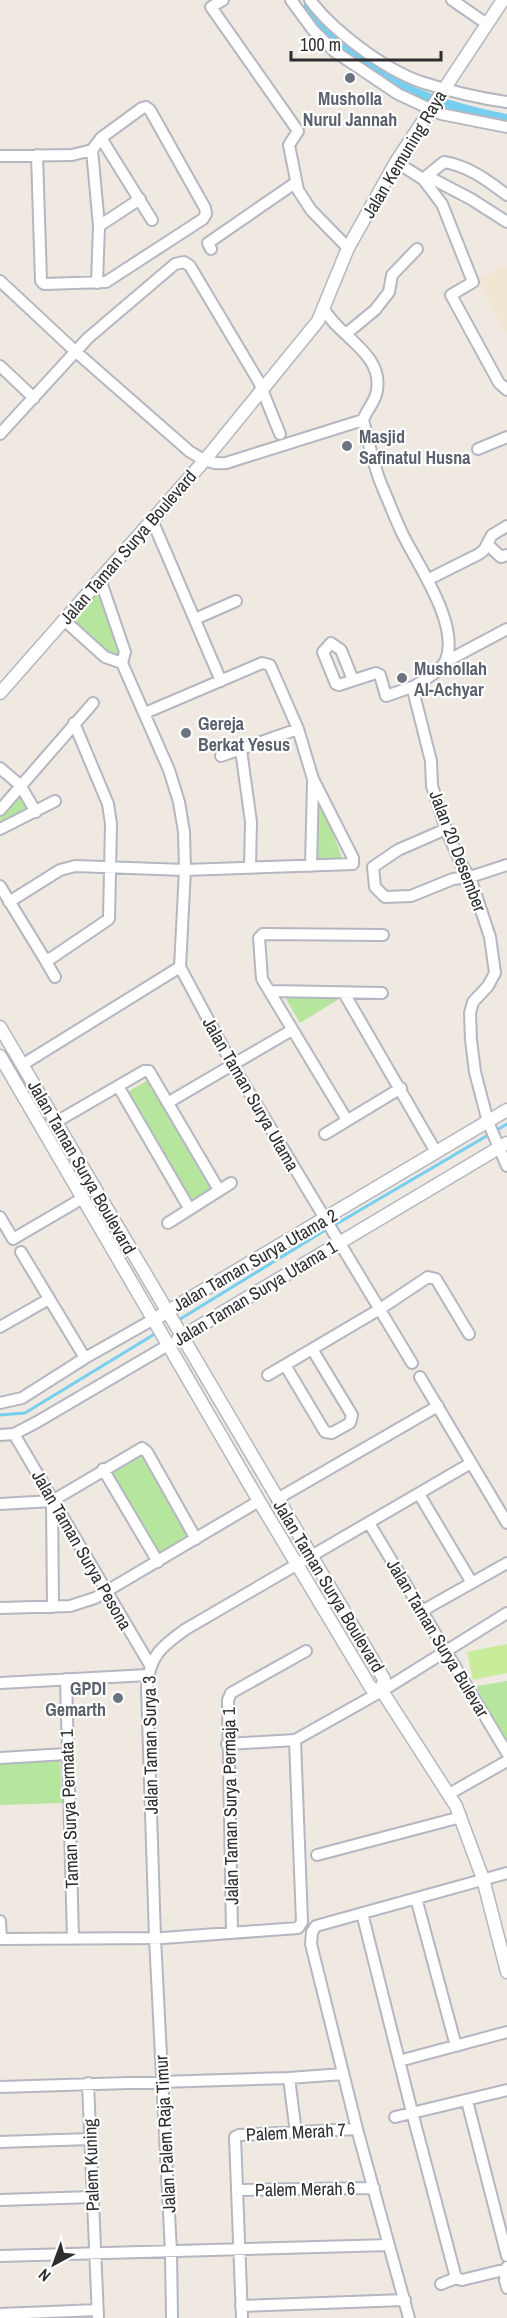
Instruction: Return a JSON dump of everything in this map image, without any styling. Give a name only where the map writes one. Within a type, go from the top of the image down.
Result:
[{"type":"street","points":[[223,0],[207,4],[298,131],[289,145],[295,183],[311,210],[348,248]]},
{"type":"street","points":[[291,0],[313,30],[334,51],[398,94],[457,118],[507,127]]},
{"type":"street","points":[[310,0],[340,31],[369,52],[419,81],[442,91],[507,102]]},
{"type":"street","points":[[452,0],[486,24]]},
{"type":"street","name":"Jalan Kemuning Raya","points":[[321,315],[348,248],[396,162],[503,0]]},
{"type":"street","points":[[0,156],[37,155],[72,155],[92,150],[101,138],[146,107],[150,110],[205,208],[206,214],[203,219],[106,282],[44,284],[41,282],[37,155]]},
{"type":"street","points":[[101,138],[152,220]]},
{"type":"street","points":[[92,150],[99,226],[97,283]]},
{"type":"street","points":[[396,162],[471,199],[507,222]]},
{"type":"street","points":[[425,177],[444,162],[477,174],[507,195]]},
{"type":"street","points":[[425,177],[442,204],[473,282],[451,295],[499,383],[507,390]]},
{"type":"street","points":[[211,249],[208,243],[295,183]]},
{"type":"street","points":[[99,226],[140,199]]},
{"type":"street","points":[[347,333],[375,310],[389,292],[392,275],[417,249]]},
{"type":"street","points":[[0,434],[75,351],[121,308],[176,264],[184,262],[190,266],[280,434]]},
{"type":"street","points":[[0,281],[75,351],[189,451],[204,461],[217,464],[363,420],[376,396],[378,387],[373,365],[347,333],[335,322],[321,315]]},
{"type":"street","name":"Jalan Taman Surya Boulevard","points":[[0,693],[204,461],[321,315]]},
{"type":"street","points":[[0,366],[34,398]]},
{"type":"street","points":[[352,680],[379,673],[386,696],[415,686],[440,669],[448,651],[445,622],[429,579],[403,534],[381,483],[363,420]]},
{"type":"street","points":[[478,449],[507,437]]},
{"type":"street","points":[[152,520],[221,681]]},
{"type":"street","points":[[429,579],[479,554],[492,535],[507,526]]},
{"type":"street","points":[[487,544],[501,557],[507,555]]},
{"type":"street","points":[[22,1065],[180,967],[185,870],[184,832],[179,802],[169,770],[122,663],[125,652],[100,579]]},
{"type":"street","points":[[195,619],[236,601]]},
{"type":"street","points":[[64,620],[105,657],[122,663]]},
{"type":"street","points":[[445,662],[507,629]]},
{"type":"street","points":[[9,902],[67,868],[75,866],[185,870],[351,866],[353,858],[313,778],[298,729],[270,665],[262,663],[145,713]]},
{"type":"street","name":"Jalan 20 Desember","points":[[415,686],[414,694],[431,760],[432,786],[446,829],[461,864],[470,877],[490,938],[495,973],[488,986],[473,1002],[470,1013],[475,1072],[489,1125],[501,1145],[507,1166]]},
{"type":"street","points":[[0,810],[93,703]]},
{"type":"street","points":[[44,958],[50,959],[109,919],[111,824],[108,804],[74,723]]},
{"type":"street","points":[[221,756],[298,729]]},
{"type":"street","points":[[241,750],[251,822],[250,867]]},
{"type":"street","points":[[0,768],[20,786],[36,812]]},
{"type":"street","points":[[311,866],[313,778]]},
{"type":"street","points":[[0,829],[55,801]]},
{"type":"street","points":[[446,829],[398,850],[373,867],[375,887],[385,897],[411,896],[453,879],[470,877],[507,865]]},
{"type":"street","points":[[0,886],[55,977]]},
{"type":"street","points":[[347,1120],[262,979],[259,938],[260,935],[383,935]]},
{"type":"street","name":"Jalan Taman Surya Utama","points":[[180,967],[232,1064],[337,1242],[412,1363]]},
{"type":"street","points":[[270,991],[382,993]]},
{"type":"street","points":[[344,993],[436,1152]]},
{"type":"street","name":"Jalan Taman Surya Boulevard","points":[[0,1027],[384,1680],[382,1691],[371,1688],[259,1501],[83,1198],[5,1076],[0,1056]]},
{"type":"street","points":[[169,1102],[292,1030]]},
{"type":"street","points":[[56,1122],[149,1069],[219,1190]]},
{"type":"street","points":[[118,1086],[189,1208]]},
{"type":"street","points":[[325,1134],[401,1088]]},
{"type":"street","name":"Jalan Taman Surya Utama 2","points":[[0,1403],[22,1398],[85,1359],[156,1323],[326,1222],[436,1152],[489,1125],[507,1110]]},
{"type":"street","name":"Jalan Taman Surya Utama 1","points":[[0,1435],[14,1434],[501,1145]]},
{"type":"street","points":[[168,1223],[231,1183]]},
{"type":"street","points":[[0,1218],[13,1239],[83,1198]]},
{"type":"street","points":[[21,1252],[85,1359]]},
{"type":"street","points":[[268,1375],[380,1309],[428,1277],[436,1279],[469,1334]]},
{"type":"street","points":[[0,1327],[49,1299]]},
{"type":"street","points":[[285,1365],[326,1432],[332,1433],[350,1423],[352,1415],[312,1349]]},
{"type":"street","points":[[420,1377],[507,1523]]},
{"type":"street","points":[[277,1499],[438,1406]]},
{"type":"street","name":"Jalan Taman Surya Pesona","points":[[14,1434],[107,1592],[149,1670]]},
{"type":"street","points":[[0,1504],[52,1501],[103,1469],[146,1447],[196,1539]]},
{"type":"street","name":"Jalan Taman Surya 3","points":[[158,1941],[149,1670],[163,1646],[186,1629],[471,1463]]},
{"type":"street","points":[[103,1469],[158,1562]]},
{"type":"street","points":[[419,1494],[472,1583]]},
{"type":"street","points":[[52,1501],[53,1607]]},
{"type":"street","points":[[0,1608],[81,1604],[107,1592],[259,1501]]},
{"type":"street","name":"Jalan Taman Surya Bulevar","points":[[369,1523],[507,1753]]},
{"type":"street","points":[[422,1611],[507,1563]]},
{"type":"street","points":[[227,1744],[295,1740],[382,1691],[507,1613]]},
{"type":"street","name":"Jalan Taman Surya Permaja 1","points":[[232,1933],[228,1700],[231,1693],[306,1651]]},
{"type":"street","points":[[0,1683],[149,1670]]},
{"type":"street","name":"Taman Surya Permata 1","points":[[66,1679],[66,1754],[73,1938]]},
{"type":"street","points":[[382,1691],[449,1794],[461,1817],[483,1879],[507,1972]]},
{"type":"street","points":[[0,1921],[1,1939],[73,1938],[158,1941],[298,1928],[302,1922],[295,1740]]},
{"type":"street","points":[[0,1758],[66,1754]]},
{"type":"street","points":[[449,1794],[507,1761]]},
{"type":"street","points":[[317,1855],[461,1817]]},
{"type":"street","points":[[409,2318],[356,2126],[311,1944],[312,1932],[316,1926],[507,1873]]},
{"type":"street","points":[[416,1898],[456,2046]]},
{"type":"street","points":[[362,1914],[456,2278]]},
{"type":"street","name":"Jalan Palem Raja Timur","points":[[158,1941],[172,2318]]},
{"type":"street","points":[[399,2061],[507,2032]]},
{"type":"street","points":[[0,2087],[289,2078],[343,2074]]},
{"type":"street","points":[[289,2078],[296,2133]]},
{"type":"street","name":"Palem Kuning","points":[[88,2083],[98,2314]]},
{"type":"street","points":[[395,2117],[507,2090]]},
{"type":"street","points":[[467,2101],[507,2256]]},
{"type":"street","name":"Palem Merah 7","points":[[237,2190],[235,2137],[239,2134],[296,2133],[356,2126]]},
{"type":"street","points":[[0,2142],[90,2139]]},
{"type":"street","name":"Palem Merah 6","points":[[237,2190],[374,2188]]},
{"type":"street","points":[[237,2190],[242,2318]]},
{"type":"street","points":[[0,2200],[93,2197]]},
{"type":"street","points":[[0,2256],[389,2245]]},
{"type":"street","points":[[441,2284],[456,2278],[462,2280],[507,2268],[505,2280],[507,2288]]},
{"type":"street","points":[[241,2306],[405,2300]]},
{"type":"street","points":[[0,2314],[98,2314]]},
{"type":"shaded area","points":[[507,266],[507,333],[505,334],[479,279]]},
{"type":"green space","points":[[100,582],[131,679],[71,617]]},
{"type":"green space","points":[[306,757],[343,861],[314,860]]},
{"type":"green space","points":[[22,789],[33,809],[0,825],[0,818]]},
{"type":"green space","points":[[283,994],[339,999],[300,1023]]},
{"type":"green space","points":[[148,1080],[215,1187],[189,1202],[126,1093]]},
{"type":"green space","points":[[142,1451],[190,1537],[156,1555],[109,1469]]},
{"type":"green space","points":[[507,1644],[507,1673],[473,1680],[467,1652]]},
{"type":"green space","points":[[507,1681],[507,1743],[476,1686]]},
{"type":"green space","points":[[60,1757],[62,1803],[0,1805],[0,1760]]},
{"type":"waterway","points":[[309,5],[328,30],[349,51],[371,69],[395,83],[448,105],[507,119]]},
{"type":"waterway","points":[[333,1226],[507,1124]]},
{"type":"waterway","points":[[177,1321],[327,1229]]},
{"type":"waterway","points":[[0,1415],[25,1413],[158,1332]]},
{"type":"place","name":"Musholla Nurul Jannah","points":[[350,78]]},
{"type":"place","name":"Masjid Safinatul Husna","points":[[347,446]]},
{"type":"place","name":"Mushollah Al-Achyar","points":[[402,678]]},
{"type":"place","name":"Gereja Berkat Yesus","points":[[186,733]]},
{"type":"place","name":"GPDI Gemarth","points":[[118,1698]]}]
